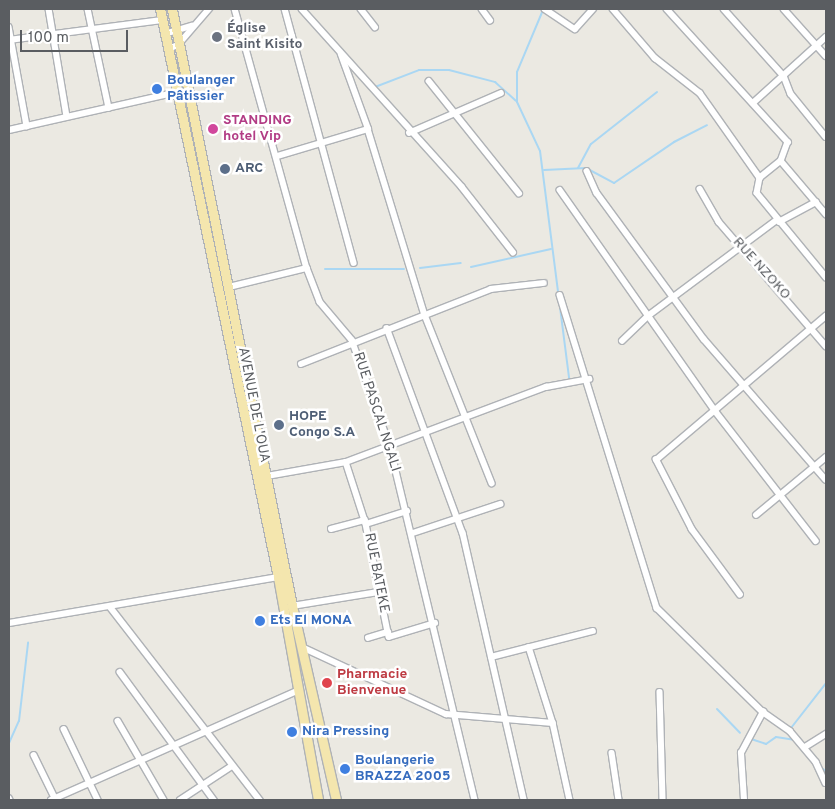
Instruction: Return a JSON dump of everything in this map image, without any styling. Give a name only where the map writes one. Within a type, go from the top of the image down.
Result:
[{"type":"main road","name":"AVENUE DE L'OUA","points":[[160,9],[278,577],[299,690],[316,800]]},
{"type":"main road","name":"AVENUE DE L'OUA","points":[[172,9],[292,606],[336,800]]},
{"type":"street","points":[[48,9],[67,116]]},
{"type":"street","points":[[88,9],[109,108]]},
{"type":"street","points":[[168,49],[178,45],[192,26],[209,9]]},
{"type":"street","name":"RUE PASCAL NGALI","points":[[235,9],[278,156],[306,268],[320,302],[352,340],[390,446],[436,623],[475,800]]},
{"type":"street","points":[[285,9],[324,144],[354,263]]},
{"type":"street","points":[[302,9],[410,133],[456,180],[513,252]]},
{"type":"street","points":[[361,9],[375,27]]},
{"type":"street","points":[[482,9],[490,20]]},
{"type":"street","points":[[545,9],[575,29],[594,9]]},
{"type":"street","points":[[613,9],[655,58],[700,93],[760,178]]},
{"type":"street","points":[[667,9],[742,96],[754,102],[788,142],[781,161],[760,178],[757,193],[778,221],[826,277]]},
{"type":"street","points":[[724,9],[784,76],[791,94],[826,137]]},
{"type":"street","points":[[784,9],[826,56]]},
{"type":"street","points":[[10,40],[162,20]]},
{"type":"street","points":[[165,34],[192,26]]},
{"type":"street","points":[[9,27],[27,126]]},
{"type":"street","points":[[754,102],[826,37]]},
{"type":"street","points":[[339,50],[368,129],[425,315],[468,416],[492,482]]},
{"type":"street","points":[[429,81],[457,113],[519,193]]},
{"type":"street","points":[[9,130],[177,92]]},
{"type":"street","points":[[410,133],[501,92]]},
{"type":"street","points":[[278,156],[324,144],[368,129]]},
{"type":"street","points":[[781,161],[826,214]]},
{"type":"street","points":[[587,171],[597,193],[674,299],[745,388],[816,466],[826,480]]},
{"type":"street","name":"RUE NZOKO","points":[[700,189],[710,210],[826,346]]},
{"type":"street","points":[[560,190],[716,412],[816,540]]},
{"type":"street","points":[[622,340],[648,316],[674,299],[778,221],[816,202]]},
{"type":"street","points":[[228,287],[306,268]]},
{"type":"street","points":[[301,364],[352,340],[425,315],[490,289],[544,283]]},
{"type":"street","points":[[560,295],[589,379],[658,608],[763,712],[805,747],[826,783]]},
{"type":"street","points":[[740,595],[692,530],[656,460],[745,388],[826,316]]},
{"type":"street","points":[[387,328],[429,432],[458,518],[524,800]]},
{"type":"street","points":[[267,476],[346,462],[546,387],[589,379]]},
{"type":"street","points":[[756,515],[826,457]]},
{"type":"street","name":"RUE BATEKE","points":[[346,462],[365,522],[378,592],[391,638],[436,623]]},
{"type":"street","points":[[413,532],[500,504]]},
{"type":"street","points":[[331,529],[407,511]]},
{"type":"street","points":[[9,623],[111,608],[278,577]]},
{"type":"street","points":[[292,606],[378,592]]},
{"type":"street","points":[[111,608],[204,731],[260,800]]},
{"type":"street","points":[[491,657],[594,631]]},
{"type":"street","points":[[368,638],[388,632]]},
{"type":"street","points":[[302,646],[438,711],[456,715],[553,723]]},
{"type":"street","points":[[529,648],[553,723],[570,800]]},
{"type":"street","points":[[120,672],[214,800]]},
{"type":"street","points":[[34,755],[54,800],[172,745],[299,690]]},
{"type":"street","points":[[660,692],[663,800]]},
{"type":"street","points":[[744,800],[741,752],[763,712]]},
{"type":"street","points":[[118,721],[164,800]]},
{"type":"street","points":[[64,729],[88,783],[98,800]]},
{"type":"street","points":[[805,747],[826,734]]},
{"type":"street","points":[[612,753],[619,800]]},
{"type":"street","points":[[180,800],[203,787],[232,766]]},
{"type":"waterway","points":[[543,10],[517,72],[517,102],[540,151],[569,378]]},
{"type":"waterway","points":[[375,87],[419,70],[449,70],[495,82],[516,101]]},
{"type":"waterway","points":[[578,168],[591,144],[657,92]]},
{"type":"waterway","points":[[544,170],[586,168],[614,183],[674,142],[707,125]]},
{"type":"waterway","points":[[471,267],[551,249]]},
{"type":"waterway","points":[[420,268],[461,263]]},
{"type":"waterway","points":[[325,269],[404,269]]},
{"type":"waterway","points":[[9,743],[19,721],[28,643]]},
{"type":"waterway","points":[[791,728],[826,683]]},
{"type":"waterway","points":[[717,709],[740,733]]},
{"type":"waterway","points":[[751,739],[766,744],[776,737],[794,740]]},
{"type":"waterway","points":[[823,769],[826,772]]},
{"type":"place","name":"Église Saint Kisito","points":[[217,37]]},
{"type":"place","name":"Boulanger Pâtissier","points":[[157,89]]},
{"type":"place","name":"STANDING hotel Vip","points":[[213,129]]},
{"type":"place","name":"ARC","points":[[225,169]]},
{"type":"place","name":"HOPE Congo S.A","points":[[279,425]]},
{"type":"place","name":"Ets El MONA","points":[[260,621]]},
{"type":"place","name":"Pharmacie Bienvenue","points":[[327,683]]},
{"type":"place","name":"Nira Pressing","points":[[292,732]]},
{"type":"place","name":"Boulangerie BRAZZA 2005","points":[[345,769]]}]
